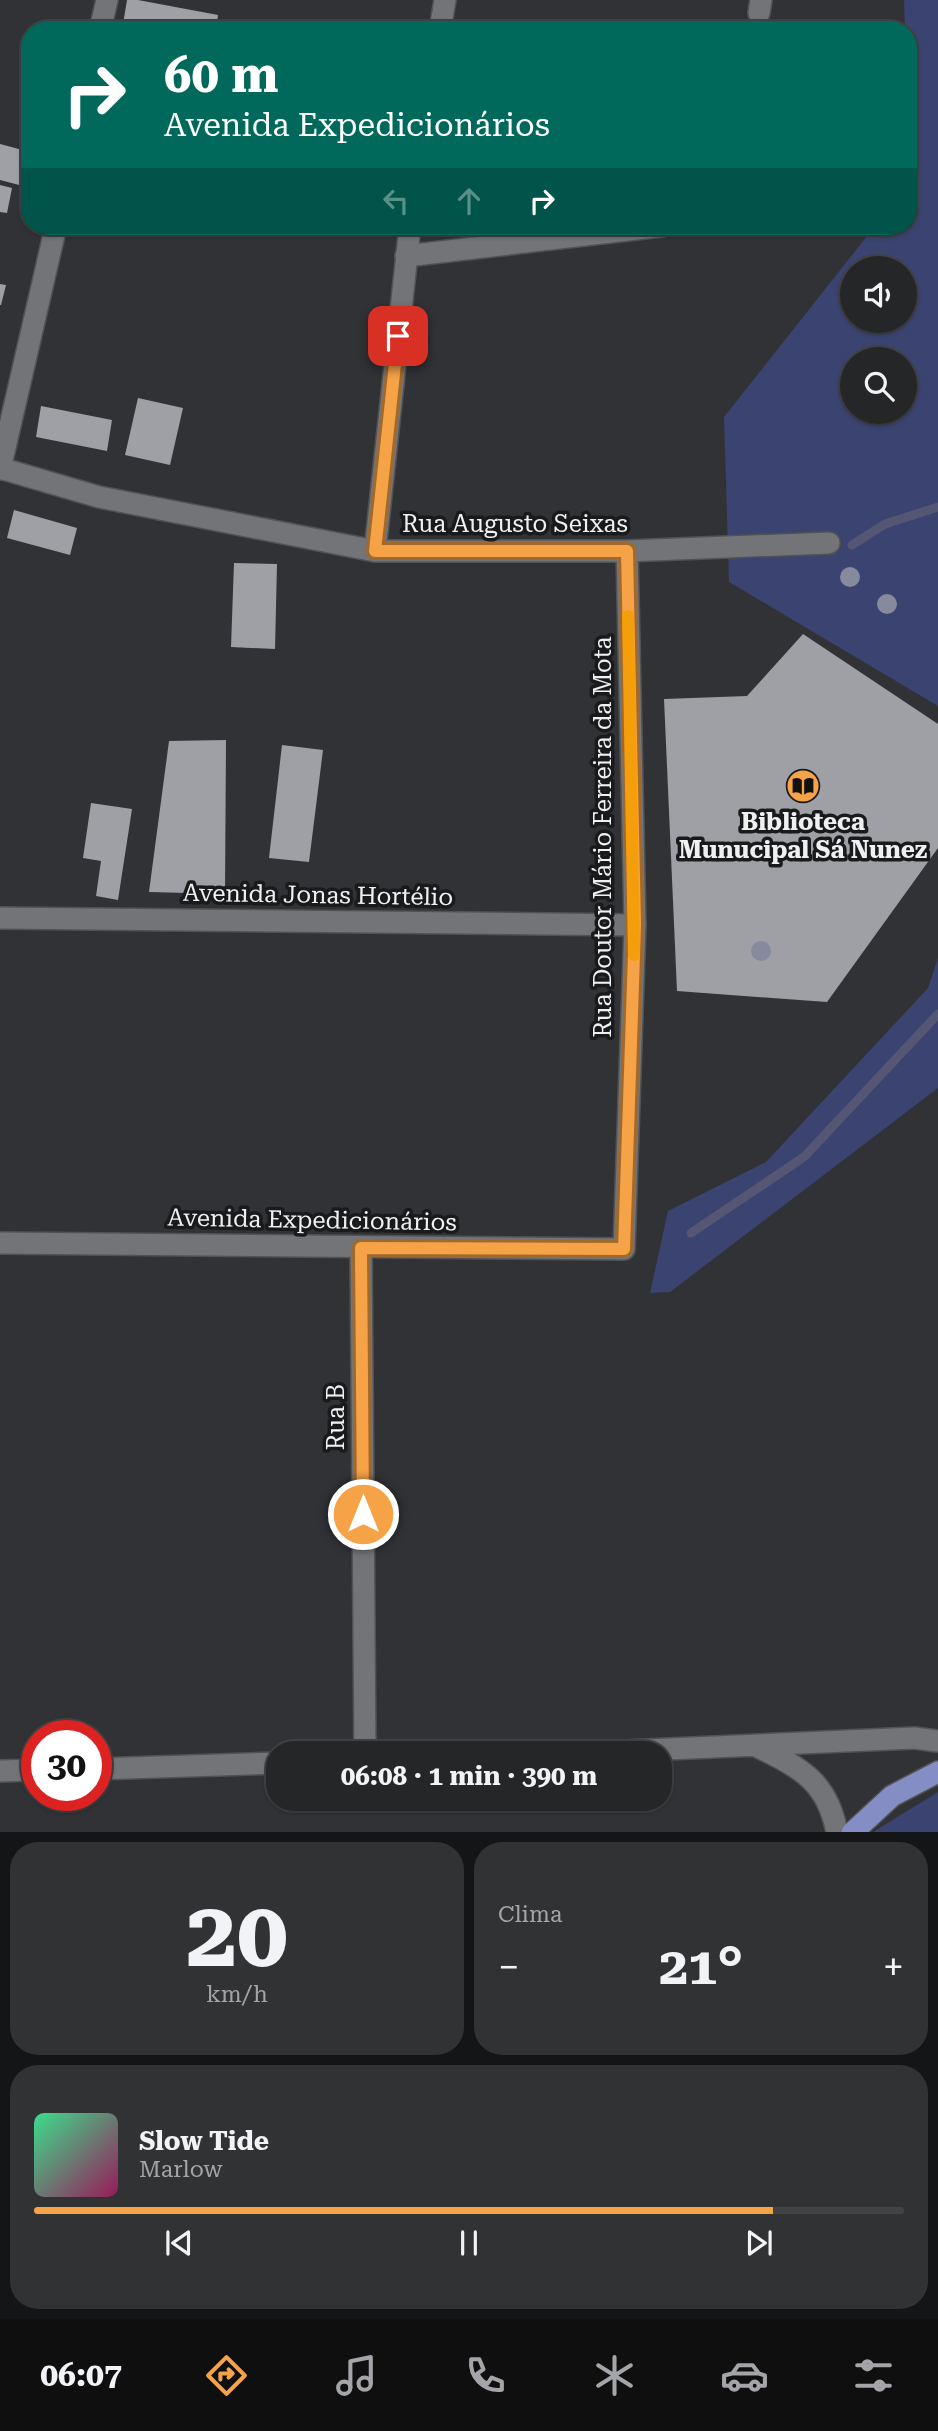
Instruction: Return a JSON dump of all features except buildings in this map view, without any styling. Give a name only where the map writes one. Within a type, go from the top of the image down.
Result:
[{"type":"main road","points":[[852,1832],[892,1796],[938,1772]]},
{"type":"street","points":[[102,21],[107,0]]},
{"type":"street","points":[[442,21],[445,0]]},
{"type":"street","points":[[0,468],[54,235]]},
{"type":"street","points":[[375,551],[409,235]]},
{"type":"street","points":[[406,256],[585,235]]},
{"type":"street","name":"Rua Augusto Seixas","points":[[0,468],[99,497],[375,551],[627,551],[830,543]]},
{"type":"street","name":"Rua Doutor Mário Ferreira da Mota","points":[[624,1249],[635,925],[627,551]]},
{"type":"street","name":"Avenida Jonas Hortélio","points":[[0,918],[635,925]]},
{"type":"street","name":"Avenida Expedicionários","points":[[0,1243],[624,1249]]},
{"type":"street","name":"Rua B","points":[[361,1248],[365,1741]]},
{"type":"street","points":[[672,1749],[914,1738],[938,1741]]},
{"type":"street","points":[[756,1746],[789,1762],[823,1792],[833,1811],[837,1832]]},
{"type":"street","points":[[112,1768],[266,1763]]},
{"type":"street","points":[[0,1771],[21,1770]]},
{"type":"shaded area","points":[[904,0],[938,0],[938,706],[729,582],[724,417],[840,270],[840,333],[917,333],[917,256],[851,256],[868,235],[917,235],[917,21],[905,21]]},
{"type":"shaded area","points":[[938,958],[938,1088],[670,1292],[650,1293],[668,1211],[766,1162],[928,988]]},
{"type":"shaded area","points":[[938,1792],[938,1832],[873,1832]]},
{"type":"waterway","points":[[852,545],[885,524],[938,507]]},
{"type":"waterway","points":[[691,1233],[804,1157],[938,1014]]},
{"type":"slow traffic","points":[[628,616],[634,955]]},
{"type":"place","name":"Biblioteca Munucipal Sá Nunez","points":[[803,786]]},
{"type":"route","points":[[363,1514],[361,1248],[624,1249],[635,925],[627,551],[375,551],[398,336]]}]
